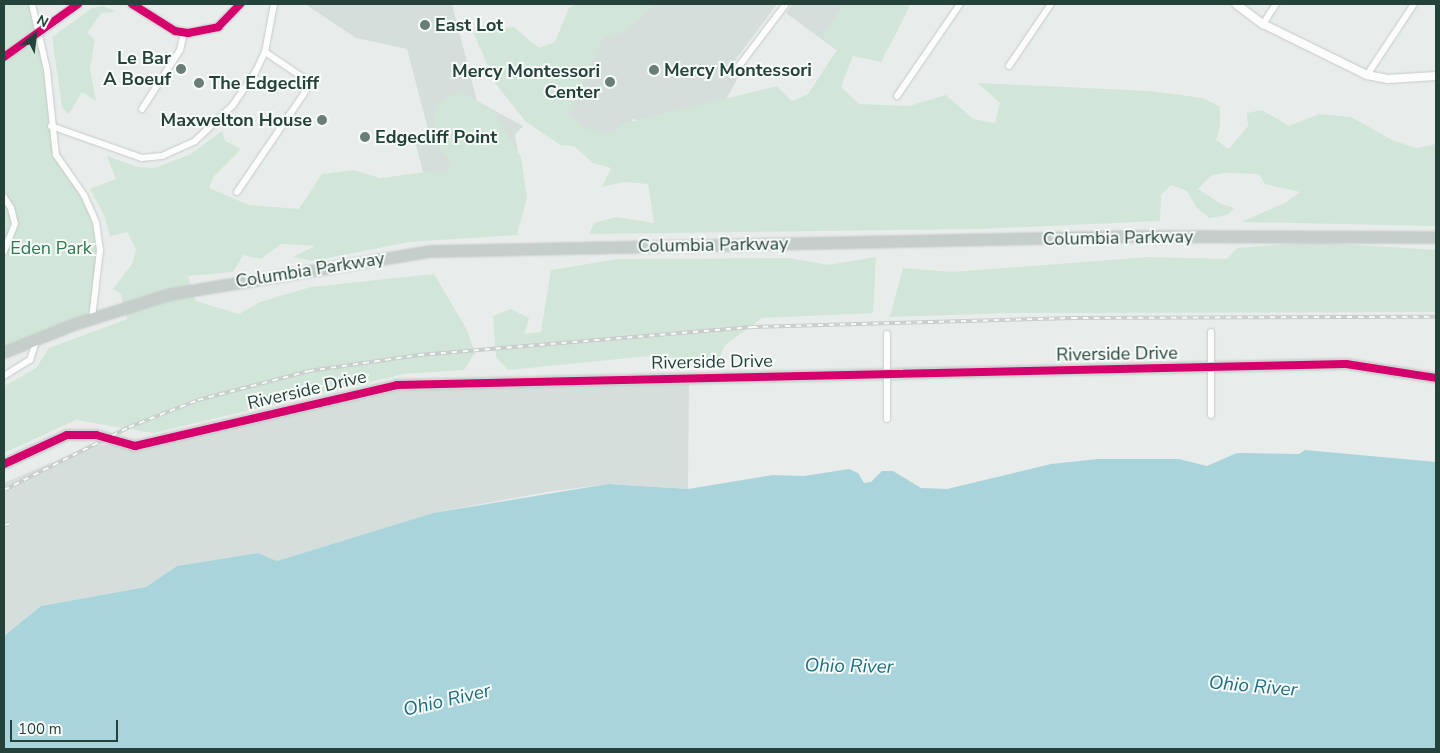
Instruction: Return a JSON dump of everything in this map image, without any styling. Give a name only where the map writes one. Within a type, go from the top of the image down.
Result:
[{"type":"highway","name":"Columbia Parkway","points":[[4,352],[114,310],[207,286],[430,251],[1138,236],[1436,237]]},
{"type":"main road","name":"Riverside Drive","points":[[4,464],[67,435],[96,435],[135,446],[397,385],[481,380],[887,374],[1346,364],[1436,378]]},
{"type":"street","points":[[32,4],[47,70],[51,126],[56,155],[84,195],[96,222],[100,250],[92,318]]},
{"type":"street","points":[[4,58],[78,4]]},
{"type":"street","points":[[132,4],[184,32],[198,33],[218,27],[240,4]]},
{"type":"street","points":[[51,126],[132,156],[162,156],[203,136],[237,100],[265,52],[274,4]]},
{"type":"street","points":[[736,70],[786,4]]},
{"type":"street","points":[[897,96],[960,4]]},
{"type":"street","points":[[1008,66],[1051,4]]},
{"type":"street","points":[[1236,4],[1263,24],[1367,75],[1388,79],[1436,76]]},
{"type":"street","points":[[1263,24],[1276,4]]},
{"type":"street","points":[[1367,75],[1414,4]]},
{"type":"street","points":[[142,109],[180,50],[184,32]]},
{"type":"street","points":[[238,192],[311,83],[265,52]]},
{"type":"street","points":[[4,197],[11,208],[15,224],[4,251]]},
{"type":"street","points":[[1211,332],[1211,415]]},
{"type":"street","points":[[887,334],[887,419]]},
{"type":"street","points":[[4,376],[30,360],[37,338]]},
{"type":"shaded area","points":[[305,4],[452,4],[477,101],[523,126],[515,135],[526,201],[508,202],[439,235],[414,137],[425,134],[428,129],[407,49],[356,38]]},
{"type":"shaded area","name":"Mercy Montessori","points":[[636,4],[777,4],[731,66],[740,74],[706,136],[632,119],[632,125],[607,140],[578,128],[542,103]]},
{"type":"shaded area","name":"Mercy Montessori","points":[[793,4],[875,4],[839,52],[786,13]]},
{"type":"shaded area","points":[[689,378],[688,489],[608,484],[547,492],[433,513],[277,561],[258,553],[177,566],[146,587],[41,606],[4,636],[4,483],[92,445],[123,445],[397,385]]},
{"type":"green space","name":"Eden Park","points":[[4,4],[32,4],[39,30],[56,155],[84,195],[98,236],[92,318],[4,352]]},
{"type":"green space","points":[[576,4],[656,4],[626,31],[603,38],[569,113],[583,128],[611,134],[626,123],[777,86],[792,101],[808,94],[837,50],[823,36],[844,4],[908,4],[909,8],[881,62],[853,56],[841,87],[859,104],[909,106],[946,95],[973,119],[995,123],[1000,103],[978,83],[1150,91],[1203,98],[1220,107],[1220,127],[1216,140],[1229,149],[1248,126],[1247,113],[1262,110],[1289,126],[1319,114],[1351,117],[1394,141],[1417,148],[1436,144],[1436,226],[1241,222],[1285,203],[1300,192],[1265,184],[1259,174],[1224,173],[1212,175],[1198,189],[1221,204],[1234,208],[1228,215],[1209,218],[1196,207],[1187,191],[1171,185],[1161,195],[1160,221],[981,229],[589,234],[594,223],[616,217],[654,223],[648,184],[624,182],[602,187],[611,168],[593,163],[574,146],[560,145],[525,121],[496,84],[473,32],[514,27],[539,48],[555,42],[569,8]]},
{"type":"green space","points":[[103,6],[117,12],[101,13],[87,33],[95,40],[90,69],[96,101],[82,92],[69,114],[62,107],[52,37],[92,8]]},
{"type":"green space","points":[[461,91],[494,113],[521,157],[527,198],[517,235],[409,242],[313,261],[293,257],[315,246],[281,244],[261,259],[243,255],[233,272],[188,276],[196,301],[239,314],[260,302],[311,287],[434,274],[466,328],[475,352],[464,370],[404,374],[153,433],[76,420],[4,453],[4,386],[36,368],[49,348],[127,319],[121,294],[113,289],[132,264],[136,249],[127,232],[110,236],[104,215],[90,189],[116,179],[107,156],[137,167],[155,168],[191,154],[222,131],[225,141],[241,149],[214,176],[209,188],[249,205],[299,209],[322,174],[354,170],[380,178],[435,171],[444,174],[452,164],[433,138],[435,106]]},
{"type":"green space","points":[[1312,242],[1436,250],[1436,312],[1011,313],[890,317],[903,268],[952,272],[1149,257],[1227,259],[1237,248]]},
{"type":"green space","points":[[876,257],[873,313],[762,318],[725,345],[718,361],[650,356],[508,370],[496,357],[493,316],[511,309],[529,318],[524,334],[541,332],[551,270],[617,259],[789,258],[828,265]]},
{"type":"water","name":"Ohio River","points":[[1305,450],[1436,462],[1436,749],[4,749],[4,636],[41,606],[146,587],[177,566],[258,553],[277,561],[433,513],[608,484],[688,489],[773,475],[804,476],[849,469],[858,473],[864,483],[871,482],[882,471],[893,471],[921,488],[947,489],[1051,464],[1098,459],[1179,459],[1207,466],[1237,453],[1299,454]]},
{"type":"railway","points":[[4,490],[129,427],[198,400],[309,371],[419,355],[752,327],[1072,318],[1436,317]]},
{"type":"railway","points":[[4,525],[9,524]]},
{"type":"cycle path","points":[[4,57],[78,4]]},
{"type":"cycle path","points":[[132,4],[175,31],[188,33],[218,27],[240,4]]},
{"type":"cycle path","points":[[4,464],[67,435],[96,435],[135,446],[397,385],[1346,364],[1436,378]]},
{"type":"place","name":"East Lot","points":[[425,25]]},
{"type":"place","name":"Le Bar A Boeuf","points":[[181,69]]},
{"type":"place","name":"Mercy Montessori","points":[[654,70]]},
{"type":"place","name":"Mercy Montessori Center","points":[[610,82]]},
{"type":"place","name":"The Edgecliff","points":[[199,83]]},
{"type":"place","name":"Maxwelton House","points":[[322,120]]},
{"type":"place","name":"Edgecliff Point","points":[[365,137]]}]
